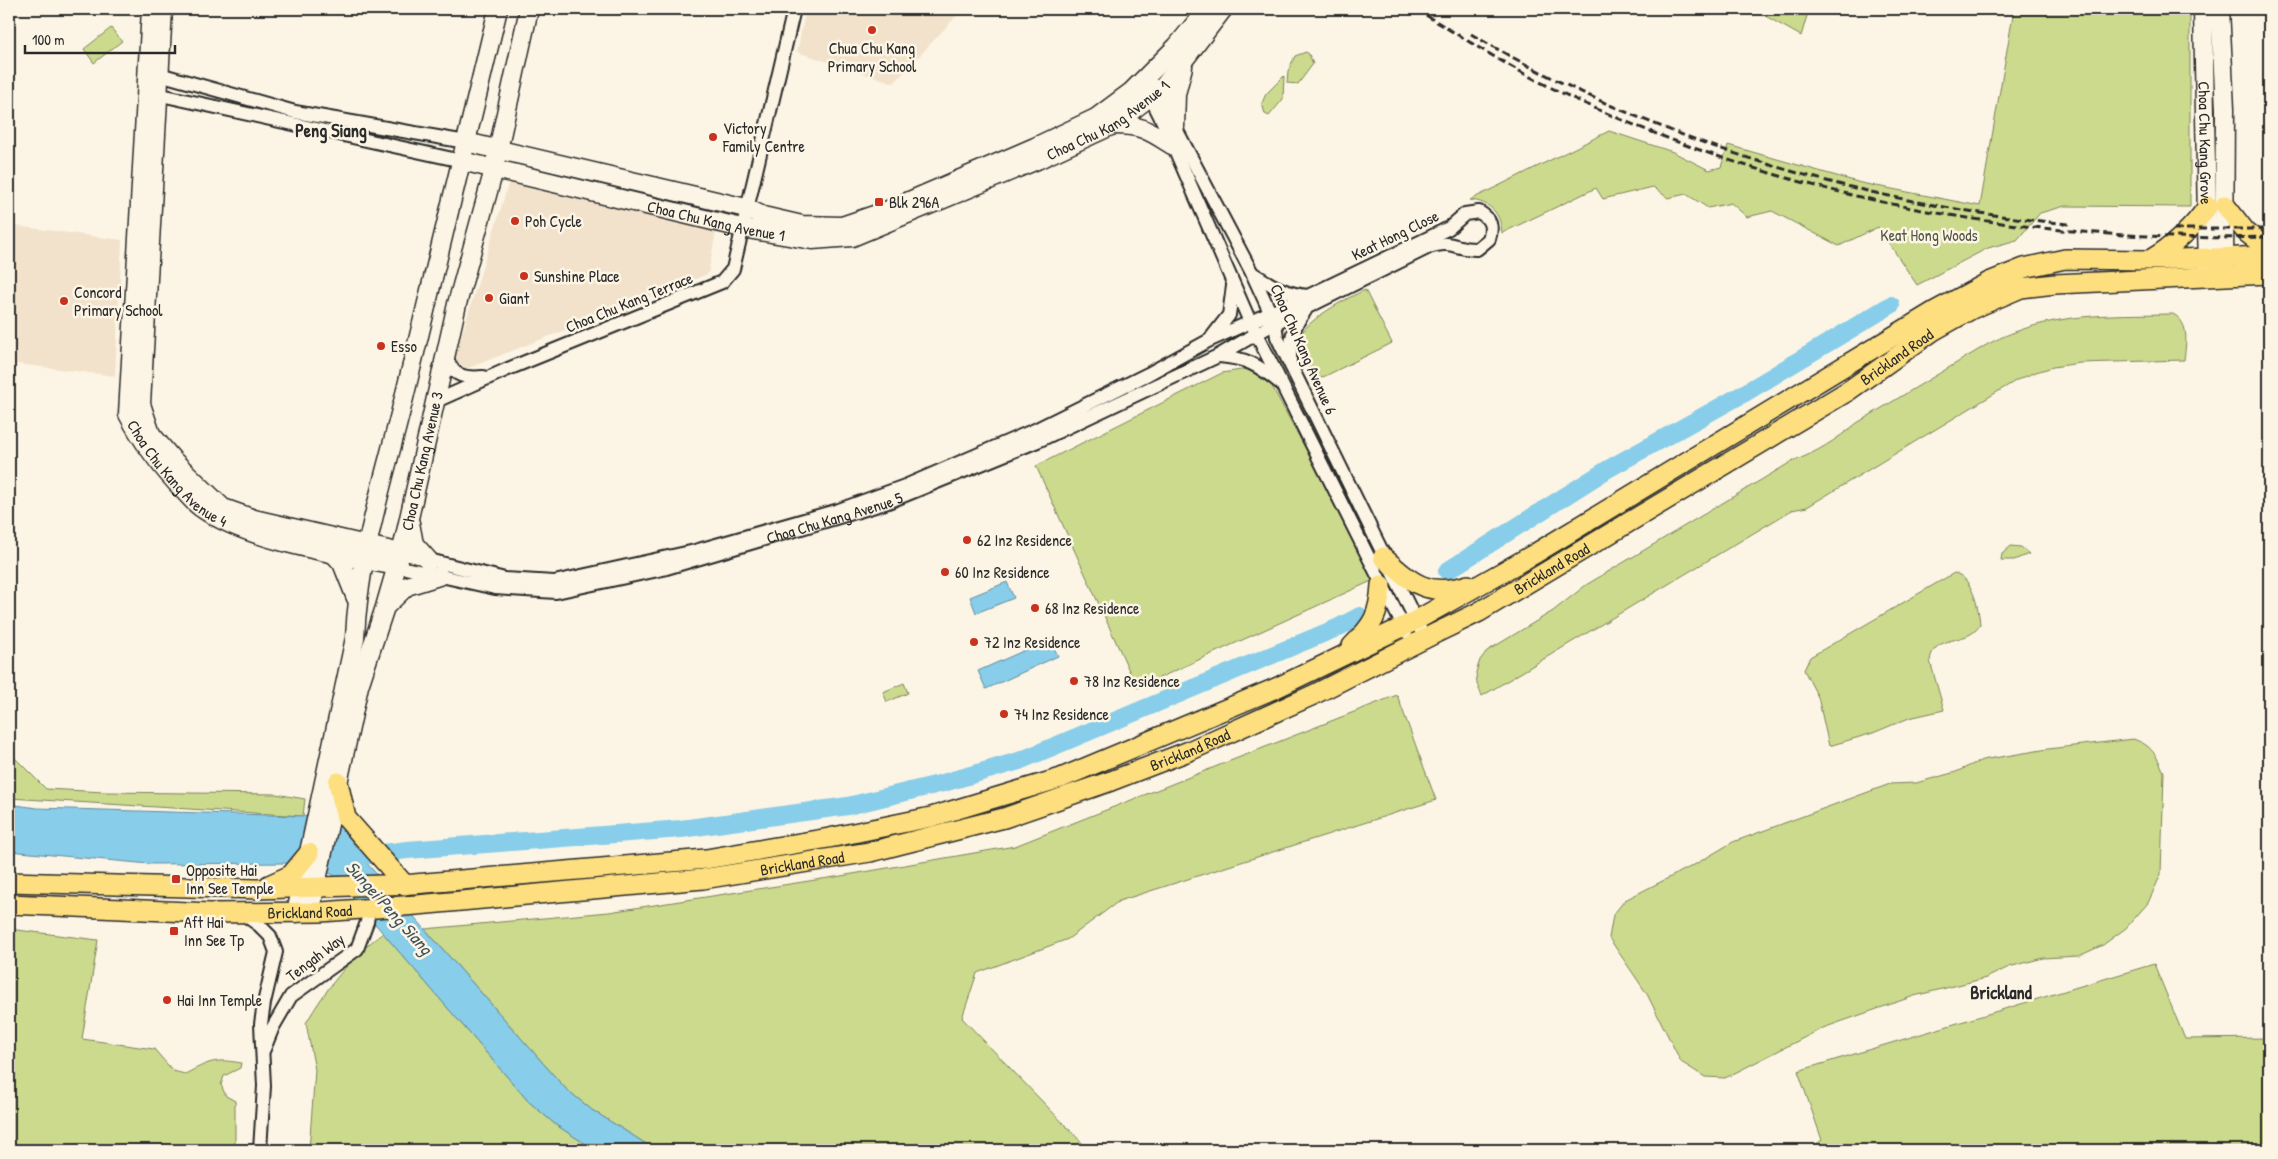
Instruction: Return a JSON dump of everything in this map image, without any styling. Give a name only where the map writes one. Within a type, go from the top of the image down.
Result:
[{"type":"main road","points":[[2150,260],[2173,246],[2217,205],[2269,250]]},
{"type":"main road","name":"Brickland Road","points":[[9,904],[242,913],[372,909],[703,879],[870,852],[1004,818],[1111,782],[1189,751],[1313,696],[1479,612],[1841,395],[1933,331],[1972,309],[2021,288],[2216,266],[2269,256]]},
{"type":"main road","name":"Brickland Road","points":[[9,882],[258,889],[308,873],[342,887],[410,884],[706,859],[830,838],[931,817],[1061,778],[1276,688],[1409,624],[1497,576],[1919,321],[1988,282],[2024,268],[2065,259],[2150,260],[2216,266],[2269,274]]},
{"type":"main road","points":[[1383,557],[1417,585],[1434,590],[1450,591],[1497,576]]},
{"type":"main road","points":[[1342,656],[1371,627],[1380,602],[1381,585]]},
{"type":"main road","points":[[338,782],[346,818],[369,845],[410,884]]},
{"type":"street","name":"Choa Chu Kang Avenue 4","points":[[151,9],[153,93],[128,414],[142,442],[163,470],[201,508],[220,519],[251,532],[366,553]]},
{"type":"street","name":"Choa Chu Kang Avenue 4","points":[[154,72],[164,9]]},
{"type":"street","name":"Choa Chu Kang Avenue 3","points":[[303,912],[308,873],[324,815],[355,638],[357,598],[374,514],[498,9]]},
{"type":"street","name":"Choa Chu Kang Avenue 3","points":[[324,815],[338,782],[359,686],[386,607],[398,560],[446,352],[494,168],[529,9]]},
{"type":"street","name":"Choa Chu Kang Terrace","points":[[434,402],[722,282],[733,269],[794,9]]},
{"type":"street","name":"Choa Chu Kang Avenue 1","points":[[153,93],[494,168],[742,228],[812,240],[852,237],[1037,160],[1113,125],[1155,95],[1186,57],[1207,9]]},
{"type":"street","name":"Choa Chu Kang Avenue 1","points":[[154,72],[295,112],[466,142],[746,208],[763,216],[802,225],[842,226],[864,220],[1064,134],[1108,110],[1142,82],[1222,9]]},
{"type":"street","name":"Choa Chu Kang Grove","points":[[2203,9],[2217,205]]},
{"type":"street","name":"Choa Chu Kang Grove","points":[[2216,266],[2217,205],[2225,101],[2220,9]]},
{"type":"street","points":[[1175,127],[1176,94],[1186,57]]},
{"type":"street","name":"Choa Chu Kang Avenue 6","points":[[1142,82],[1155,95],[1175,127],[1252,273],[1272,318],[1277,337],[1383,557],[1409,624]]},
{"type":"street","name":"Choa Chu Kang Avenue 6","points":[[1155,95],[1172,145],[1250,322],[1381,585],[1409,624],[1419,642]]},
{"type":"street","points":[[1113,125],[1133,125],[1144,128],[1172,145]]},
{"type":"street","name":"Keat Hong Close","points":[[1272,318],[1442,243],[1451,243],[1471,249],[1483,246],[1491,232],[1490,221],[1479,212],[1466,214],[1449,228],[1308,302]]},
{"type":"street","points":[[1252,273],[1277,289],[1308,302],[1294,328],[1290,364]]},
{"type":"street","points":[[1208,341],[1229,315],[1233,283]]},
{"type":"street","name":"Choa Chu Kang Avenue 5","points":[[935,478],[1093,402],[1208,341],[1250,322],[1272,318]]},
{"type":"street","name":"Choa Chu Kang Avenue 5","points":[[366,553],[398,560],[439,576],[554,582],[661,560],[839,510],[1040,440],[1218,356],[1257,334],[1272,318]]},
{"type":"street","name":"Choa Chu Kang Terrace","points":[[446,352],[450,366],[458,375],[466,378],[493,376]]},
{"type":"street","points":[[1218,356],[1237,358],[1257,364],[1282,385]]},
{"type":"street","points":[[411,508],[410,529],[414,544],[429,561]]},
{"type":"street","points":[[357,598],[335,546],[368,524],[374,514]]},
{"type":"street","name":"Choa Chu Kang Avenue 5","points":[[398,560],[429,561],[482,579]]},
{"type":"street","points":[[386,607],[408,586],[439,576]]},
{"type":"street","name":"Tengah Way","points":[[262,1056],[273,1027],[291,996],[357,948],[372,909]]},
{"type":"street","name":"Tengah Way","points":[[242,913],[264,930],[274,944],[274,965],[263,1010],[262,1056],[264,1086],[260,1150]]},
{"type":"shaded area","name":"Chua Chu Kang Primary School","points":[[806,9],[963,9],[894,83],[797,52]]},
{"type":"shaded area","name":"Sunshine Place","points":[[509,182],[716,232],[708,274],[466,369],[454,359]]},
{"type":"shaded area","name":"Concord Primary School","points":[[9,225],[122,240],[115,376],[9,363]]},
{"type":"green space","points":[[1753,9],[1809,9],[1801,36]]},
{"type":"green space","name":"Keat Hong Woods","points":[[2014,9],[2190,9],[2190,207],[2065,206],[2040,213],[2017,240],[1988,248],[1917,285],[1878,227],[1839,246],[1772,211],[1747,217],[1731,203],[1708,208],[1686,194],[1668,198],[1653,187],[1603,199],[1596,188],[1502,233],[1497,214],[1489,206],[1470,200],[1609,131],[1673,152],[1709,170],[1721,167],[1728,145],[1861,183],[1980,206]]},
{"type":"green space","points":[[111,28],[122,41],[94,63],[84,49]]},
{"type":"green space","points":[[1306,52],[1309,54],[1313,64],[1298,84],[1287,83],[1288,71],[1295,56]]},
{"type":"green space","points":[[1284,76],[1283,99],[1269,116],[1265,114],[1262,103],[1266,94]]},
{"type":"green space","points":[[1365,290],[1392,343],[1315,381],[1299,346],[1301,334],[1307,326],[1326,311]]},
{"type":"green space","points":[[2173,314],[2182,323],[2186,334],[2184,360],[2080,363],[2053,367],[2017,380],[1807,507],[1792,510],[1482,696],[1477,684],[1476,672],[1480,660],[1487,651],[1553,611],[1586,585],[1791,462],[1825,446],[1857,423],[1988,344],[2033,326],[2078,317]]},
{"type":"green space","points":[[1247,369],[1268,379],[1376,579],[1137,688],[1036,466],[1222,373]]},
{"type":"green space","points":[[2011,546],[2021,547],[2029,554],[2014,560],[2001,560],[2002,554]]},
{"type":"green space","points":[[1954,573],[1960,575],[1970,586],[1976,602],[1980,625],[1968,636],[1944,643],[1933,652],[1930,661],[1944,710],[1909,718],[1873,733],[1829,746],[1818,697],[1804,670],[1810,657]]},
{"type":"green space","points":[[904,683],[908,693],[887,702],[883,692]]},
{"type":"green space","points":[[1397,695],[1436,800],[1119,901],[1068,939],[977,973],[962,1018],[1089,1150],[656,1150],[592,1110],[565,1088],[425,929],[609,912],[835,877],[1015,846]]},
{"type":"green space","points":[[2133,739],[2145,744],[2153,751],[2164,772],[2161,874],[2148,903],[2126,928],[2103,945],[2079,956],[2043,958],[2009,967],[1986,978],[1914,996],[1823,1028],[1725,1078],[1705,1077],[1681,1062],[1647,994],[1609,938],[1613,915],[1625,900],[1694,865],[1733,842],[1890,784],[1916,783],[1956,772],[1982,760],[2048,749]]},
{"type":"green space","points":[[9,752],[46,789],[105,792],[276,794],[305,799],[303,816],[9,798]]},
{"type":"green space","points":[[9,929],[98,940],[82,1039],[154,1049],[173,1071],[185,1074],[212,1062],[241,1063],[240,1068],[224,1076],[221,1085],[226,1096],[235,1101],[235,1150],[9,1150]]},
{"type":"green space","points":[[383,933],[528,1101],[556,1125],[595,1150],[309,1150],[315,1070],[306,1023],[340,974],[360,952]]},
{"type":"green space","points":[[2154,964],[2185,1039],[2269,1038],[2269,1150],[1808,1150],[1822,1140],[1798,1071]]},
{"type":"water","points":[[1007,582],[1014,598],[976,613],[970,597]]},
{"type":"water","points":[[1050,639],[1058,656],[986,689],[978,671]]},
{"type":"water","name":"Sungei Peng Siang","points":[[9,804],[37,808],[303,816],[340,823],[365,861],[565,1088],[592,1110],[656,1150],[595,1150],[556,1125],[528,1101],[332,874],[291,863],[149,864],[9,851]]},
{"type":"waterway","points":[[1447,571],[1608,469],[1743,394],[1891,305]]},
{"type":"waterway","name":"Sungei Peng Siang","points":[[345,858],[407,850],[681,829],[848,806],[943,783],[1019,761],[1339,627],[1360,616]]},
{"type":"railway","points":[[1416,9],[1505,63],[1560,92],[1644,129],[1730,160],[1817,186],[1906,207],[1996,222],[2086,232],[2177,237],[2269,237]]},
{"type":"railway","points":[[1471,34],[1541,72],[1612,106],[1685,136],[1760,162],[1836,183],[1913,201],[2069,224]]},
{"type":"railway","points":[[2174,229],[2269,229]]},
{"type":"place","name":"Chua Chu Kang Primary School","points":[[872,30]]},
{"type":"place","name":"Victory Family Centre","points":[[713,137]]},
{"type":"place","name":"Blk 296A","points":[[879,202]]},
{"type":"place","name":"Poh Cycle","points":[[515,221]]},
{"type":"place","name":"Sunshine Place","points":[[524,276]]},
{"type":"place","name":"Giant","points":[[489,298]]},
{"type":"place","name":"Concord Primary School","points":[[64,301]]},
{"type":"place","name":"Esso","points":[[381,346]]},
{"type":"place","name":"62 Inz Residence","points":[[967,540]]},
{"type":"place","name":"60 Inz Residence","points":[[945,572]]},
{"type":"place","name":"68 Inz Residence","points":[[1035,608]]},
{"type":"place","name":"72 Inz Residence","points":[[974,642]]},
{"type":"place","name":"78 Inz Residence","points":[[1074,681]]},
{"type":"place","name":"74 Inz Residence","points":[[1004,714]]},
{"type":"place","name":"Opposite Hai Inn See Temple","points":[[176,879]]},
{"type":"place","name":"Aft Hai Inn See Tp","points":[[174,931]]},
{"type":"place","name":"Hai Inn Temple","points":[[167,1000]]},
{"type":"district","name":"Peng Siang","points":[[331,131]]},
{"type":"district","name":"Brickland","points":[[2001,993]]}]
